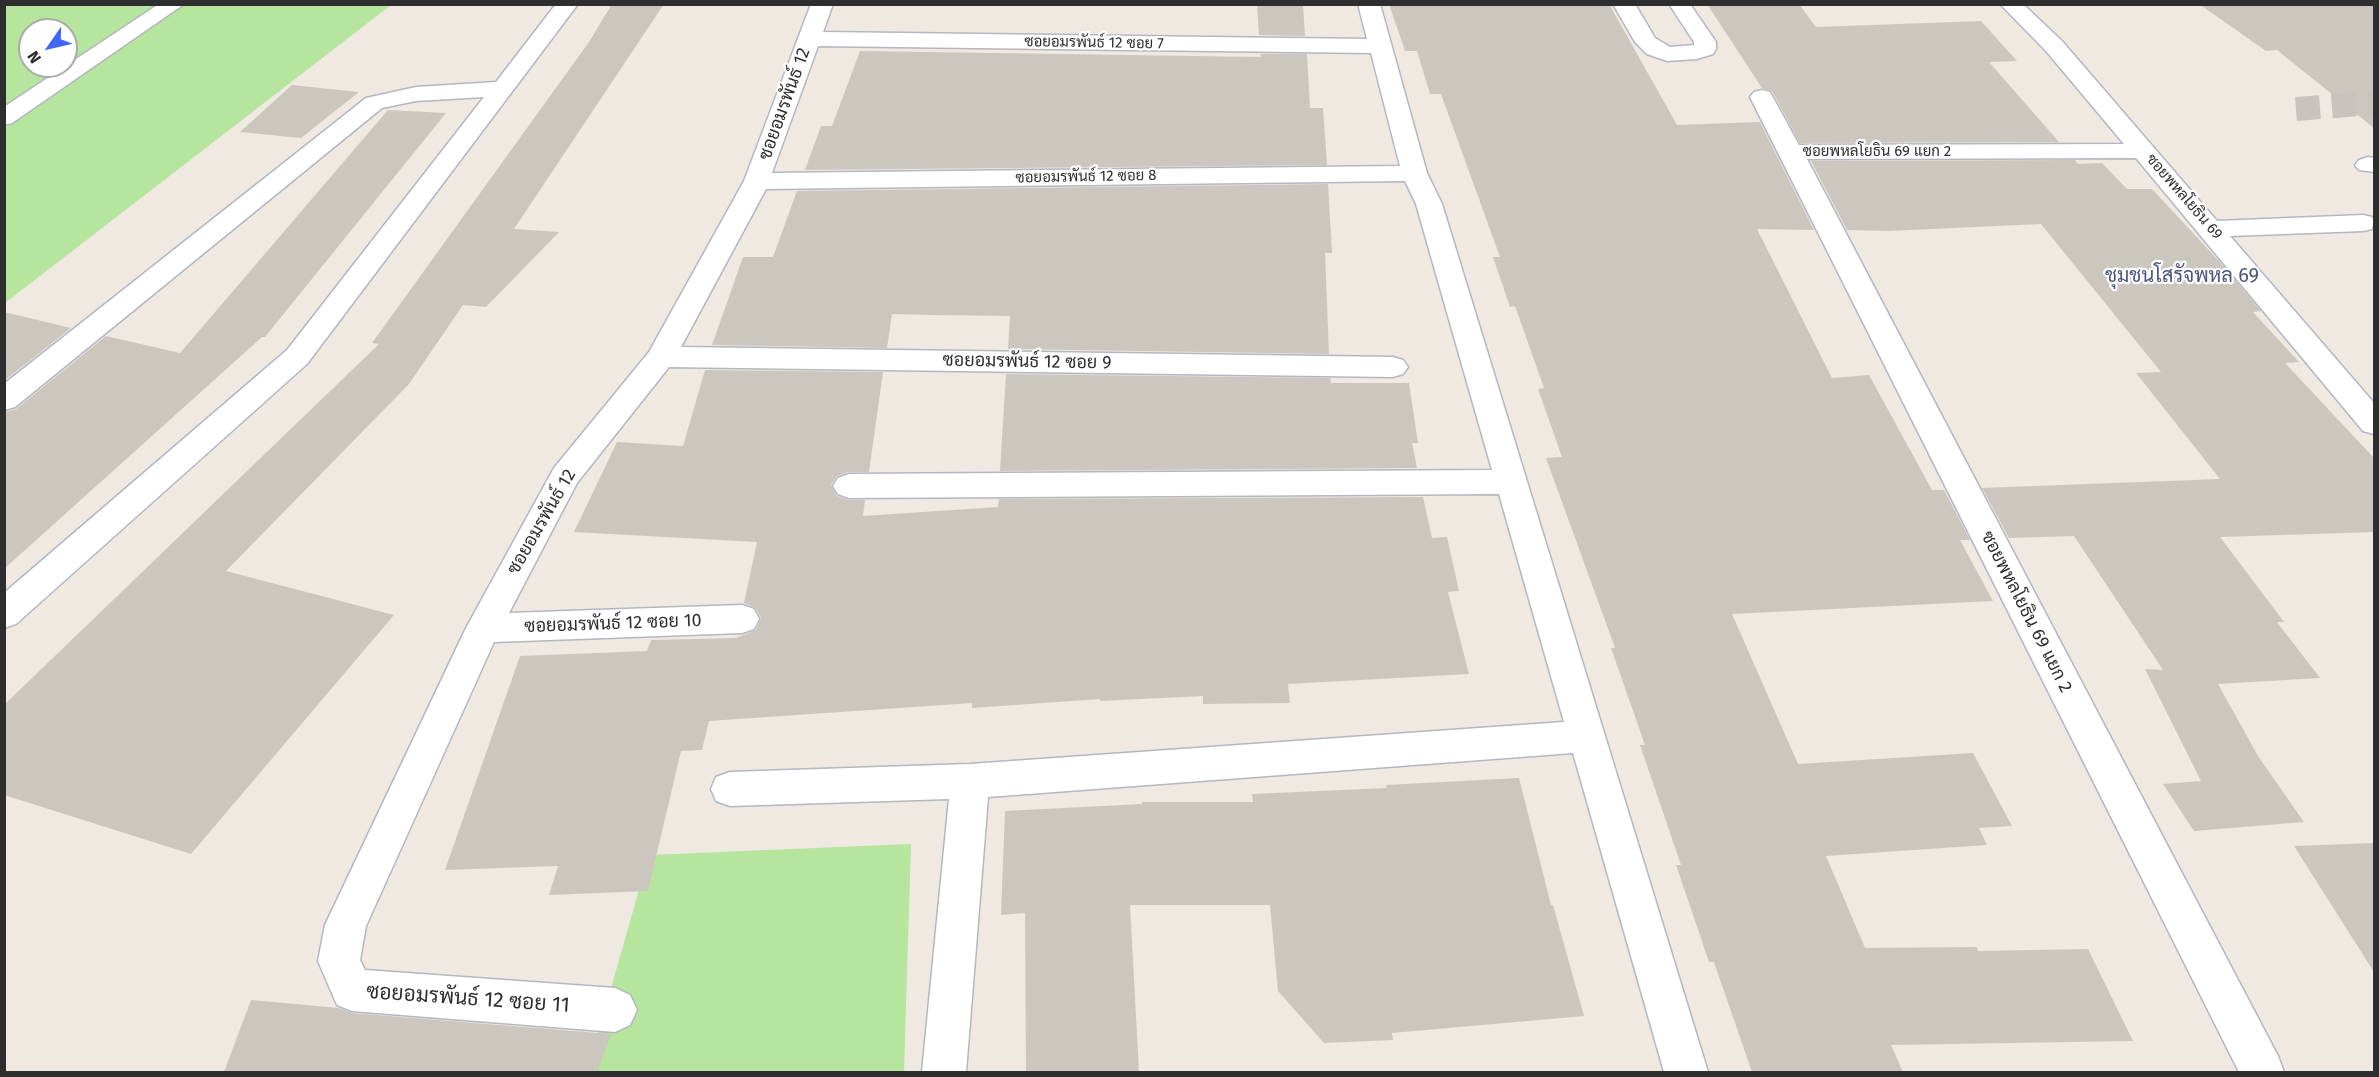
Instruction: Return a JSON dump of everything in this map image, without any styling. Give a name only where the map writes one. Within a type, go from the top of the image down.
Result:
[{"type":"street","points":[[4,118],[174,4]]},
{"type":"street","points":[[4,614],[297,357],[568,4]]},
{"type":"street","name":"ซอยอมรพันธ์ 12","points":[[339,961],[346,925],[483,628],[565,476],[661,357],[757,181],[822,4]]},
{"type":"street","points":[[1369,4],[1414,172],[1429,204],[1686,1072]]},
{"type":"street","points":[[1624,4],[1646,42],[1655,49],[1667,54],[1697,52],[1705,49],[1705,42],[1679,4]]},
{"type":"street","name":"ซอยพหลโยธิน 69","points":[[2010,4],[2054,46],[2374,423]]},
{"type":"street","name":"ซอยอมรพันธ์ 12 ซอย 7","points":[[808,39],[1381,46]]},
{"type":"street","points":[[4,400],[374,103],[416,94],[504,89]]},
{"type":"street","name":"ซอยพหลโยธิน 69 แยก 2","points":[[1762,97],[2262,1072]]},
{"type":"street","name":"ซอยพหลโยธิน 69 แยก 2","points":[[1790,152],[2144,151]]},
{"type":"street","name":"ซอยอมรพันธ์ 12 ซอย 8","points":[[757,181],[1414,172]]},
{"type":"street","points":[[2211,229],[2363,223]]},
{"type":"street","name":"ซอยอมรพันธ์ 12 ซอย 9","points":[[661,357],[1393,367]]},
{"type":"street","points":[[849,486],[1511,482]]},
{"type":"street","name":"ซอยอมรพันธ์ 12 ซอย 10","points":[[483,628],[742,619]]},
{"type":"street","points":[[730,789],[970,781],[1587,736]]},
{"type":"street","points":[[944,1072],[970,781]]},
{"type":"street","name":"ซอยอมรพันธ์ 12 ซอย 11","points":[[339,961],[352,990],[615,1010]]},
{"type":"green space","points":[[5,5],[391,5],[5,303]]},
{"type":"green space","points":[[911,844],[904,1072],[587,1072],[649,855]]},
{"type":"building","points":[[612,4],[664,4],[514,229],[559,232],[486,307],[463,305],[409,384],[226,571],[394,615],[191,854],[4,795],[4,705],[379,344],[372,343],[589,42]]},
{"type":"building","points":[[1257,4],[1303,4],[1305,36],[1259,35]]},
{"type":"building","points":[[1389,4],[1609,4],[1677,125],[1760,122],[1814,230],[1757,229],[1832,378],[1869,375],[1932,490],[1944,490],[1970,540],[1960,540],[1993,601],[1732,614],[1798,764],[1973,753],[2012,826],[1979,828],[1987,845],[1826,856],[1865,948],[1977,947],[1978,951],[2088,949],[2133,1041],[1891,1045],[1903,1072],[1752,1072],[1714,962],[1709,962],[1676,865],[1681,865],[1640,745],[1645,745],[1611,648],[1615,648],[1546,458],[1562,457],[1538,389],[1544,388],[1515,306],[1510,307],[1493,257],[1500,257],[1441,94],[1430,94],[1417,51],[1405,51]]},
{"type":"building","points":[[1707,4],[1799,4],[1816,27],[1981,21],[2017,61],[1989,62],[2059,142],[1800,143],[1772,91],[1762,88]]},
{"type":"building","points":[[2199,4],[2374,4],[2374,128],[2277,50],[2266,51]]},
{"type":"building","points":[[860,51],[1261,57],[1260,54],[1307,54],[1310,108],[1323,108],[1327,165],[805,170],[821,126],[832,126]]},
{"type":"building","points":[[292,85],[359,92],[301,138],[240,132]]},
{"type":"building","points":[[388,110],[446,113],[265,337],[262,337],[4,569],[4,412],[16,409],[106,336],[180,353]]},
{"type":"building","points":[[2075,160],[2078,164],[2102,163],[2127,189],[2152,189],[2219,261],[2261,311],[2253,312],[2299,362],[2285,363],[2374,458],[2374,532],[2220,537],[2284,622],[2277,622],[2320,678],[2218,684],[2258,756],[2304,822],[2194,831],[2163,784],[2201,781],[2145,669],[2163,670],[2074,536],[2009,538],[1982,488],[2220,479],[2136,373],[2161,372],[2041,224],[1888,231],[1847,230],[1811,161]]},
{"type":"building","points":[[1328,184],[1332,253],[1325,253],[1329,354],[1008,349],[1010,316],[892,314],[887,348],[712,345],[743,257],[773,257],[797,191]]},
{"type":"building","points":[[4,312],[71,328],[4,381]]},
{"type":"building","points":[[705,370],[883,372],[869,472],[848,472],[837,476],[831,485],[837,496],[849,500],[865,500],[863,516],[998,507],[999,499],[1423,497],[1432,538],[1447,537],[1459,591],[1448,592],[1469,674],[1288,684],[1290,703],[1203,704],[1203,696],[1100,701],[1100,699],[972,708],[972,703],[709,721],[702,750],[681,751],[648,891],[549,895],[558,866],[445,870],[520,656],[647,651],[651,640],[736,638],[756,630],[761,618],[756,608],[744,603],[757,542],[574,532],[617,442],[683,446]]},
{"type":"building","points":[[1006,374],[1330,378],[1331,383],[1409,383],[1418,443],[1412,443],[1417,468],[1000,471]]},
{"type":"building","points":[[1519,778],[1551,905],[1553,905],[1584,1016],[1392,1033],[1393,1040],[1324,1043],[1278,991],[1270,905],[1130,905],[1139,1072],[1026,1072],[1025,913],[1001,915],[1005,811],[1142,804],[1142,802],[1253,802],[1252,794],[1387,788],[1386,785]]},
{"type":"building","points":[[2374,843],[2374,972],[2294,846]]},
{"type":"building","points":[[251,1000],[339,1008],[352,1013],[611,1034],[597,1072],[224,1072]]},
{"type":"tunnel","points":[[2296,109],[2374,103]]},
{"type":"district","name":"ชุมชนโสรัจพหล 69","points":[[2182,276]]}]
